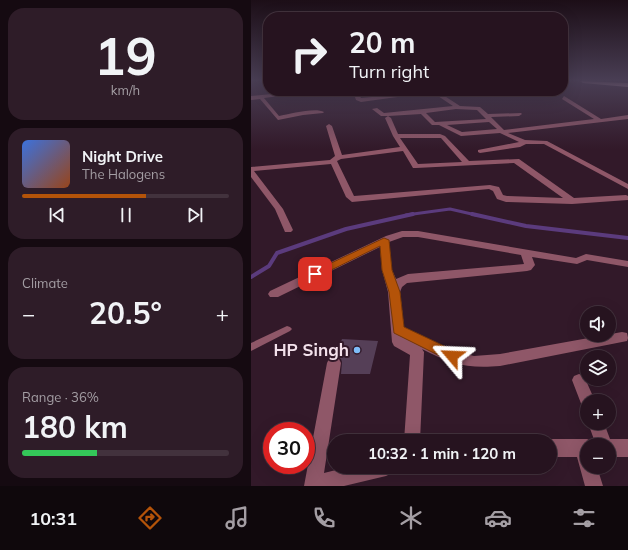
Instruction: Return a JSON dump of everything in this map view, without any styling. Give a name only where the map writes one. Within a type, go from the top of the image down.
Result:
[{"type":"street","points":[[266,104],[278,118],[300,113],[321,112]]},
{"type":"street","points":[[452,104],[457,107]]},
{"type":"street","points":[[573,104],[599,120]]},
{"type":"street","points":[[375,109],[383,115],[457,107],[477,108],[501,131],[524,142],[545,142],[628,187]]},
{"type":"street","points":[[419,112],[423,113],[432,123],[441,124],[519,114]]},
{"type":"street","points":[[441,124],[461,134],[628,117]]},
{"type":"street","points":[[388,118],[396,136],[416,166],[511,160],[518,162],[572,201]]},
{"type":"street","points":[[329,126],[336,160],[335,163],[352,199],[490,187],[496,189],[503,198],[572,201],[626,198]]},
{"type":"street","points":[[396,136],[443,137],[467,163]]},
{"type":"street","points":[[480,151],[520,145],[524,142]]},
{"type":"street","points":[[251,168],[336,160],[404,149]]},
{"type":"street","points":[[251,172],[279,209],[288,230]]},
{"type":"street","points":[[274,294],[384,240],[395,236],[409,234],[577,261],[585,257],[628,264]]},
{"type":"street","points":[[384,240],[387,270],[394,292],[399,342],[417,352],[412,434]]},
{"type":"street","points":[[394,292],[400,281],[408,278],[527,268],[530,265],[525,252]]},
{"type":"street","points":[[398,330],[452,356],[466,361],[482,362],[622,337]]},
{"type":"street","points":[[334,363],[322,485],[361,474]]},
{"type":"street","points":[[579,380],[584,394]]},
{"type":"street","points":[[616,448],[628,448]]},
{"type":"street","points":[[557,449],[580,451]]},
{"type":"street","points":[[590,474],[594,486]]},
{"type":"lane","points":[[251,347],[287,329]]},
{"type":"building","name":"HP Singh","points":[[342,339],[378,341],[370,374],[341,374],[342,362],[341,359],[336,356]]},
{"type":"waterway","points":[[412,214],[450,209],[476,215]]},
{"type":"waterway","points":[[251,277],[269,266],[277,253],[346,229],[412,214]]},
{"type":"waterway","points":[[406,215],[412,214]]},
{"type":"waterway","points":[[472,214],[526,226],[628,238]]},
{"type":"place","name":"HP Singh","points":[[357,350]]},
{"type":"route","points":[[315,274],[384,240],[387,270],[394,292],[398,330],[452,356]]}]
